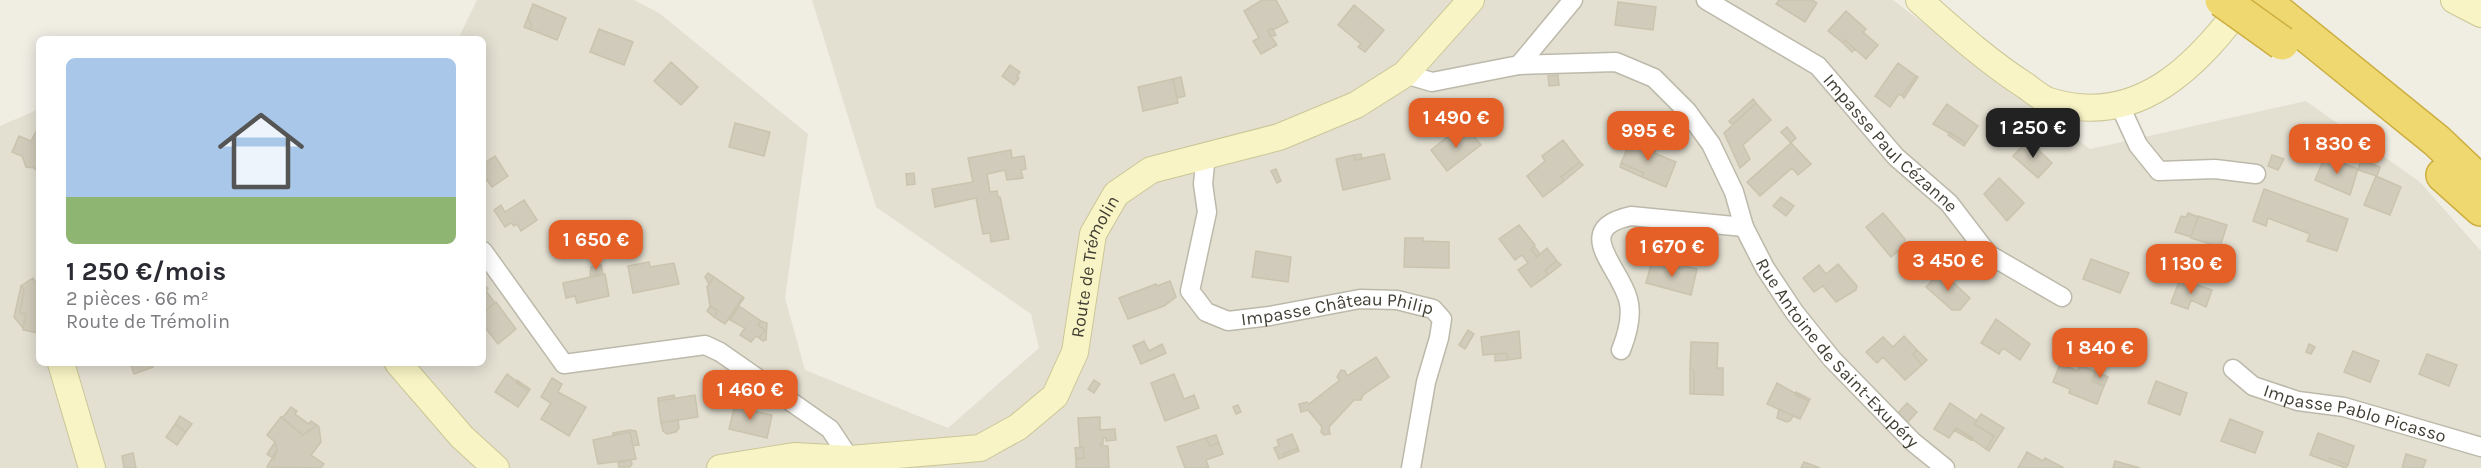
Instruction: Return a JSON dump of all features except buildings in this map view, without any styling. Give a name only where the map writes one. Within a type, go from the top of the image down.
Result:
[{"type":"highway","points":[[2222,0],[2288,34],[2437,141],[2481,183]]},
{"type":"highway","points":[[2263,0],[2288,34],[2481,209]]},
{"type":"street","name":"Route de Trémolin","points":[[720,468],[794,456],[850,459],[980,448],[1018,427],[1055,396],[1075,352],[1092,234],[1116,194],[1151,170],[1279,137],[1356,105],[1405,74],[1471,0]]},
{"type":"street","points":[[1519,65],[1573,0]]},
{"type":"street","name":"Impasse Paul Cézanne","points":[[1706,0],[1818,66],[1896,157],[1949,203],[1988,254],[2062,297]]},
{"type":"street","points":[[1918,0],[1996,68],[2048,100],[2082,107],[2120,106],[2155,91],[2190,65],[2223,32],[2246,0]]},
{"type":"street","points":[[2454,0],[2481,14]]},
{"type":"street","name":"Rue Antoine de Saint-Exupéry","points":[[1405,74],[1432,82],[1519,65],[1616,62],[1654,78],[1687,111],[1711,144],[1734,192],[1744,227],[1765,268],[1795,313],[1832,358],[1913,442],[1945,468]]},
{"type":"street","points":[[2120,106],[2138,145],[2159,171],[2215,169],[2256,174]]},
{"type":"street","name":"Impasse Château Philip","points":[[1206,154],[1203,184],[1207,212],[1190,291],[1206,312],[1228,321],[1270,316],[1360,299],[1397,300],[1433,309],[1442,319],[1426,382],[1412,468]]},
{"type":"street","points":[[1622,350],[1629,331],[1629,301],[1617,273],[1602,250],[1600,236],[1606,225],[1631,216],[1744,227]]},
{"type":"street","points":[[486,255],[564,364],[705,345],[720,352],[830,429],[850,459]]},
{"type":"street","points":[[62,366],[92,468]]},
{"type":"street","points":[[401,366],[462,437],[496,468]]},
{"type":"street","name":"Impasse Pablo Picasso","points":[[2233,369],[2253,386],[2298,401],[2344,407],[2481,447]]},
{"type":"shaded area","points":[[477,0],[634,0],[659,13],[808,134],[785,298],[805,370],[948,428],[1039,348],[1031,314],[876,207],[812,0],[1893,0],[2090,149],[2306,101],[2420,182],[2481,251],[2481,468],[0,468],[0,126],[36,110],[36,366],[486,366],[486,36],[459,36]]}]
